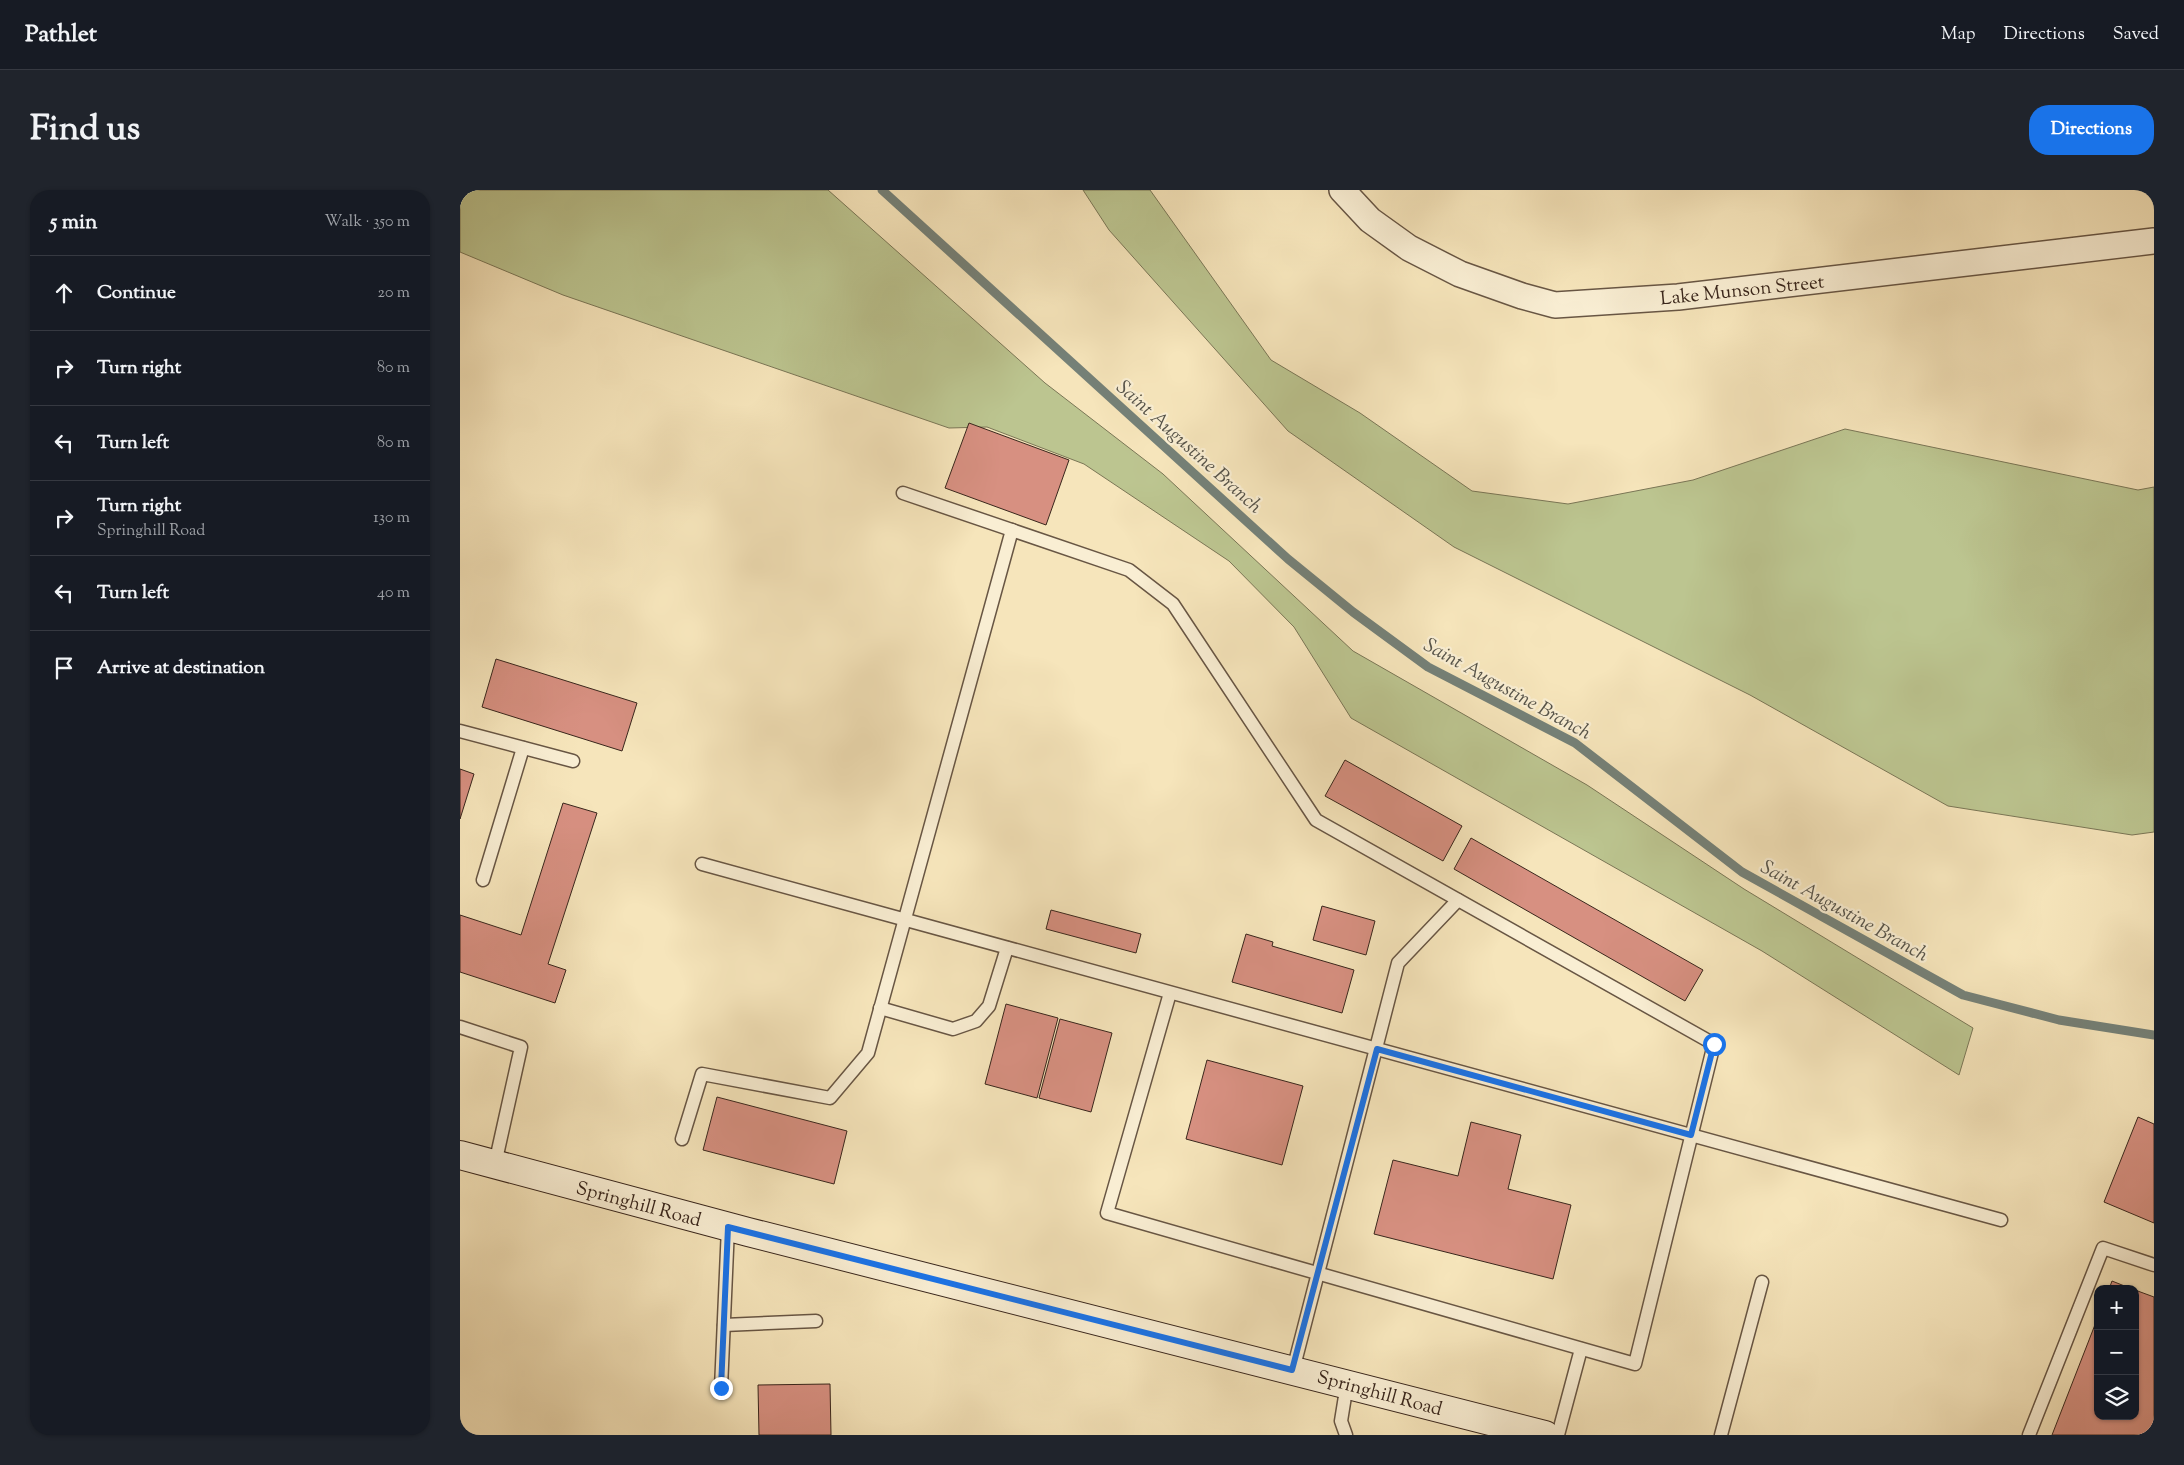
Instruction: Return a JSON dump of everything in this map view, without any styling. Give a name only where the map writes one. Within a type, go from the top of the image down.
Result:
[{"type":"main road","name":"Springhill Road","points":[[460,1154],[728,1227],[1347,1384],[1474,1421],[1545,1435]]},
{"type":"street","name":"Lake Munson Street","points":[[1348,197],[1370,220],[1409,248],[1460,274],[1522,296],[1555,305],[1678,297],[2154,241]]},
{"type":"lane","points":[[904,493],[1129,570],[1173,604],[1316,820],[1714,1044],[1635,1364],[1107,1213],[1170,992]]},
{"type":"lane","points":[[682,1139],[702,1074],[830,1098],[868,1053],[1012,530]]},
{"type":"lane","points":[[460,732],[573,761]]},
{"type":"lane","points":[[483,880],[523,748]]},
{"type":"lane","points":[[702,864],[2001,1220]]},
{"type":"lane","points":[[1292,1370],[1398,963],[1458,900]]},
{"type":"lane","points":[[880,1008],[953,1029],[976,1020],[989,1006],[1007,948]]},
{"type":"lane","points":[[460,1027],[521,1047],[495,1164]]},
{"type":"lane","points":[[721,1388],[728,1227]]},
{"type":"lane","points":[[2029,1435],[2103,1248],[2154,1265]]},
{"type":"lane","points":[[1721,1435],[1762,1282]]},
{"type":"lane","points":[[724,1325],[816,1321]]},
{"type":"lane","points":[[1558,1435],[1582,1349]]},
{"type":"lane","points":[[1346,1435],[1341,1421],[1347,1384]]},
{"type":"green space","points":[[460,190],[828,190],[1045,383],[1163,474],[1353,651],[1587,785],[1744,889],[1973,1028],[1959,1075],[1762,951],[1351,718],[1294,627],[1229,561],[1084,464],[987,427],[949,428],[563,295],[460,252]]},
{"type":"green space","points":[[1083,190],[1150,190],[1271,360],[1360,413],[1472,491],[1568,504],[1693,480],[1845,429],[2138,490],[2154,487],[2154,832],[2132,835],[1948,806],[1750,695],[1454,547],[1288,431],[1109,230]]},
{"type":"building","points":[[969,423],[1069,460],[1046,525],[945,488]]},
{"type":"building","points":[[496,659],[637,703],[622,751],[482,707]]},
{"type":"building","points":[[1345,760],[1462,826],[1443,861],[1325,796]]},
{"type":"building","points":[[460,769],[474,774],[460,819]]},
{"type":"building","points":[[563,803],[597,813],[548,964],[566,970],[555,1003],[460,972],[460,915],[521,935]]},
{"type":"building","points":[[1471,838],[1703,970],[1685,1001],[1454,869]]},
{"type":"building","points":[[1322,906],[1375,921],[1366,955],[1313,940]]},
{"type":"building","points":[[1051,910],[1141,934],[1136,953],[1046,929]]},
{"type":"building","points":[[1246,934],[1273,942],[1272,946],[1354,970],[1342,1013],[1232,982]]},
{"type":"building","points":[[1006,1004],[1058,1018],[1037,1098],[985,1084]]},
{"type":"building","points":[[1060,1019],[1112,1033],[1091,1112],[1039,1098]]},
{"type":"building","points":[[1207,1060],[1303,1086],[1282,1165],[1186,1139]]},
{"type":"building","points":[[717,1097],[847,1131],[834,1184],[703,1150]]},
{"type":"building","points":[[2138,1117],[2154,1124],[2154,1223],[2104,1202]]},
{"type":"building","points":[[1471,1122],[1521,1135],[1508,1189],[1571,1205],[1553,1279],[1374,1234],[1393,1160],[1458,1176]]},
{"type":"building","points":[[2112,1281],[2122,1285],[2110,1285]]},
{"type":"building","points":[[2139,1291],[2154,1297],[2154,1435],[2052,1435],[2094,1327],[2094,1420],[2139,1420]]},
{"type":"building","points":[[830,1384],[831,1435],[759,1435],[758,1385]]},
{"type":"waterway","name":"Saint Augustine Branch","points":[[882,190],[1288,559],[1353,612],[1428,667],[1575,743],[1742,872],[1963,995],[2059,1020],[2154,1035]]},
{"type":"route","points":[[721,1388],[728,1227],[1292,1370],[1377,1049],[1691,1135],[1714,1044]]}]
